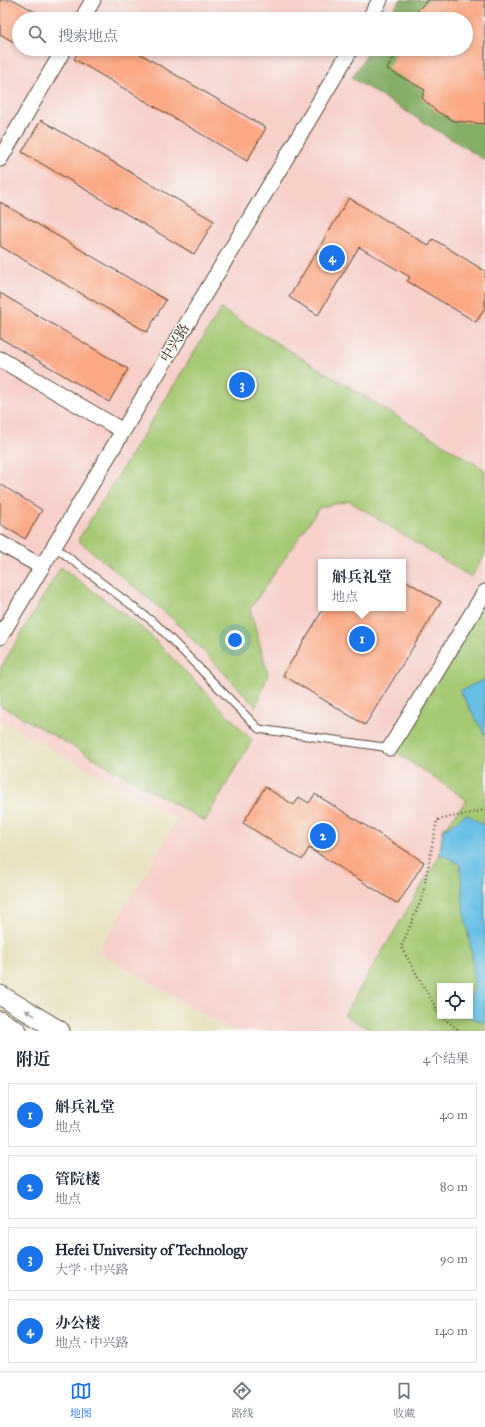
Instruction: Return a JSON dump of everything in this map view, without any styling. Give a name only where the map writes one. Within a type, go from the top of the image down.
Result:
[{"type":"street","points":[[86,12],[93,0]]},
{"type":"street","points":[[373,12],[380,0]]},
{"type":"street","points":[[0,159],[60,56]]},
{"type":"street","name":"中兴路","points":[[0,637],[347,56]]},
{"type":"street","points":[[0,359],[123,431]]},
{"type":"street","points":[[0,543],[42,567]]},
{"type":"street","points":[[390,748],[485,592]]},
{"type":"street","points":[[0,995],[60,1031]]},
{"type":"street","points":[[0,1021],[17,1031]]},
{"type":"lane","points":[[55,547],[156,624],[260,729],[390,748]]},
{"type":"path","points":[[437,1011],[401,947],[422,898],[438,820],[485,810]]},
{"type":"path","points":[[444,1019],[460,1031]]},
{"type":"shaded area","points":[[0,0],[485,0],[485,1031],[234,1031],[98,952],[178,819],[0,720]]},
{"type":"green space","points":[[400,0],[485,0],[485,160],[352,78],[366,56],[473,56],[473,12],[392,12]]},
{"type":"green space","points":[[221,309],[485,470],[485,555],[471,577],[349,501],[319,508],[250,609],[268,674],[256,707],[173,619],[78,540]]},
{"type":"green space","points":[[61,567],[144,629],[252,740],[205,821],[0,705],[0,669]]},
{"type":"green space","points":[[485,592],[485,1031],[373,1031],[344,1015],[440,855],[443,830],[467,800],[390,748]]},
{"type":"water","points":[[485,679],[485,735],[460,691]]},
{"type":"water","points":[[467,814],[485,826],[485,1023],[473,1018],[474,987],[472,956],[463,904],[460,864],[440,854],[443,830]]},
{"type":"building","points":[[0,0],[14,0],[35,12],[12,12],[12,41],[0,34]]},
{"type":"building","points":[[428,0],[485,0],[485,124],[454,121],[436,111],[422,98],[425,90],[387,69],[395,56],[473,56],[473,12],[416,12]]},
{"type":"building","points":[[76,56],[144,56],[266,128],[247,161],[74,59]]},
{"type":"building","points":[[41,120],[214,221],[194,254],[22,152]]},
{"type":"building","points":[[349,198],[429,246],[433,239],[485,271],[485,308],[476,322],[407,281],[410,277],[359,247],[318,315],[289,297]]},
{"type":"building","points":[[0,202],[166,300],[147,332],[0,246]]},
{"type":"building","points":[[0,293],[128,369],[109,402],[0,338]]},
{"type":"building","points":[[0,484],[42,510],[25,539],[0,524]]},
{"type":"building","points":[[406,581],[441,602],[365,725],[283,675],[322,611],[406,611]]},
{"type":"building","points":[[265,787],[294,805],[299,797],[309,803],[315,794],[424,862],[398,904],[309,848],[302,860],[243,823]]},
{"type":"place","name":"办公楼","points":[[332,258]]},
{"type":"place","name":"Hefei University of Technology","points":[[242,385]]},
{"type":"place","name":"斛兵礼堂","points":[[362,639]]},
{"type":"place","name":"管院楼","points":[[323,836]]}]
